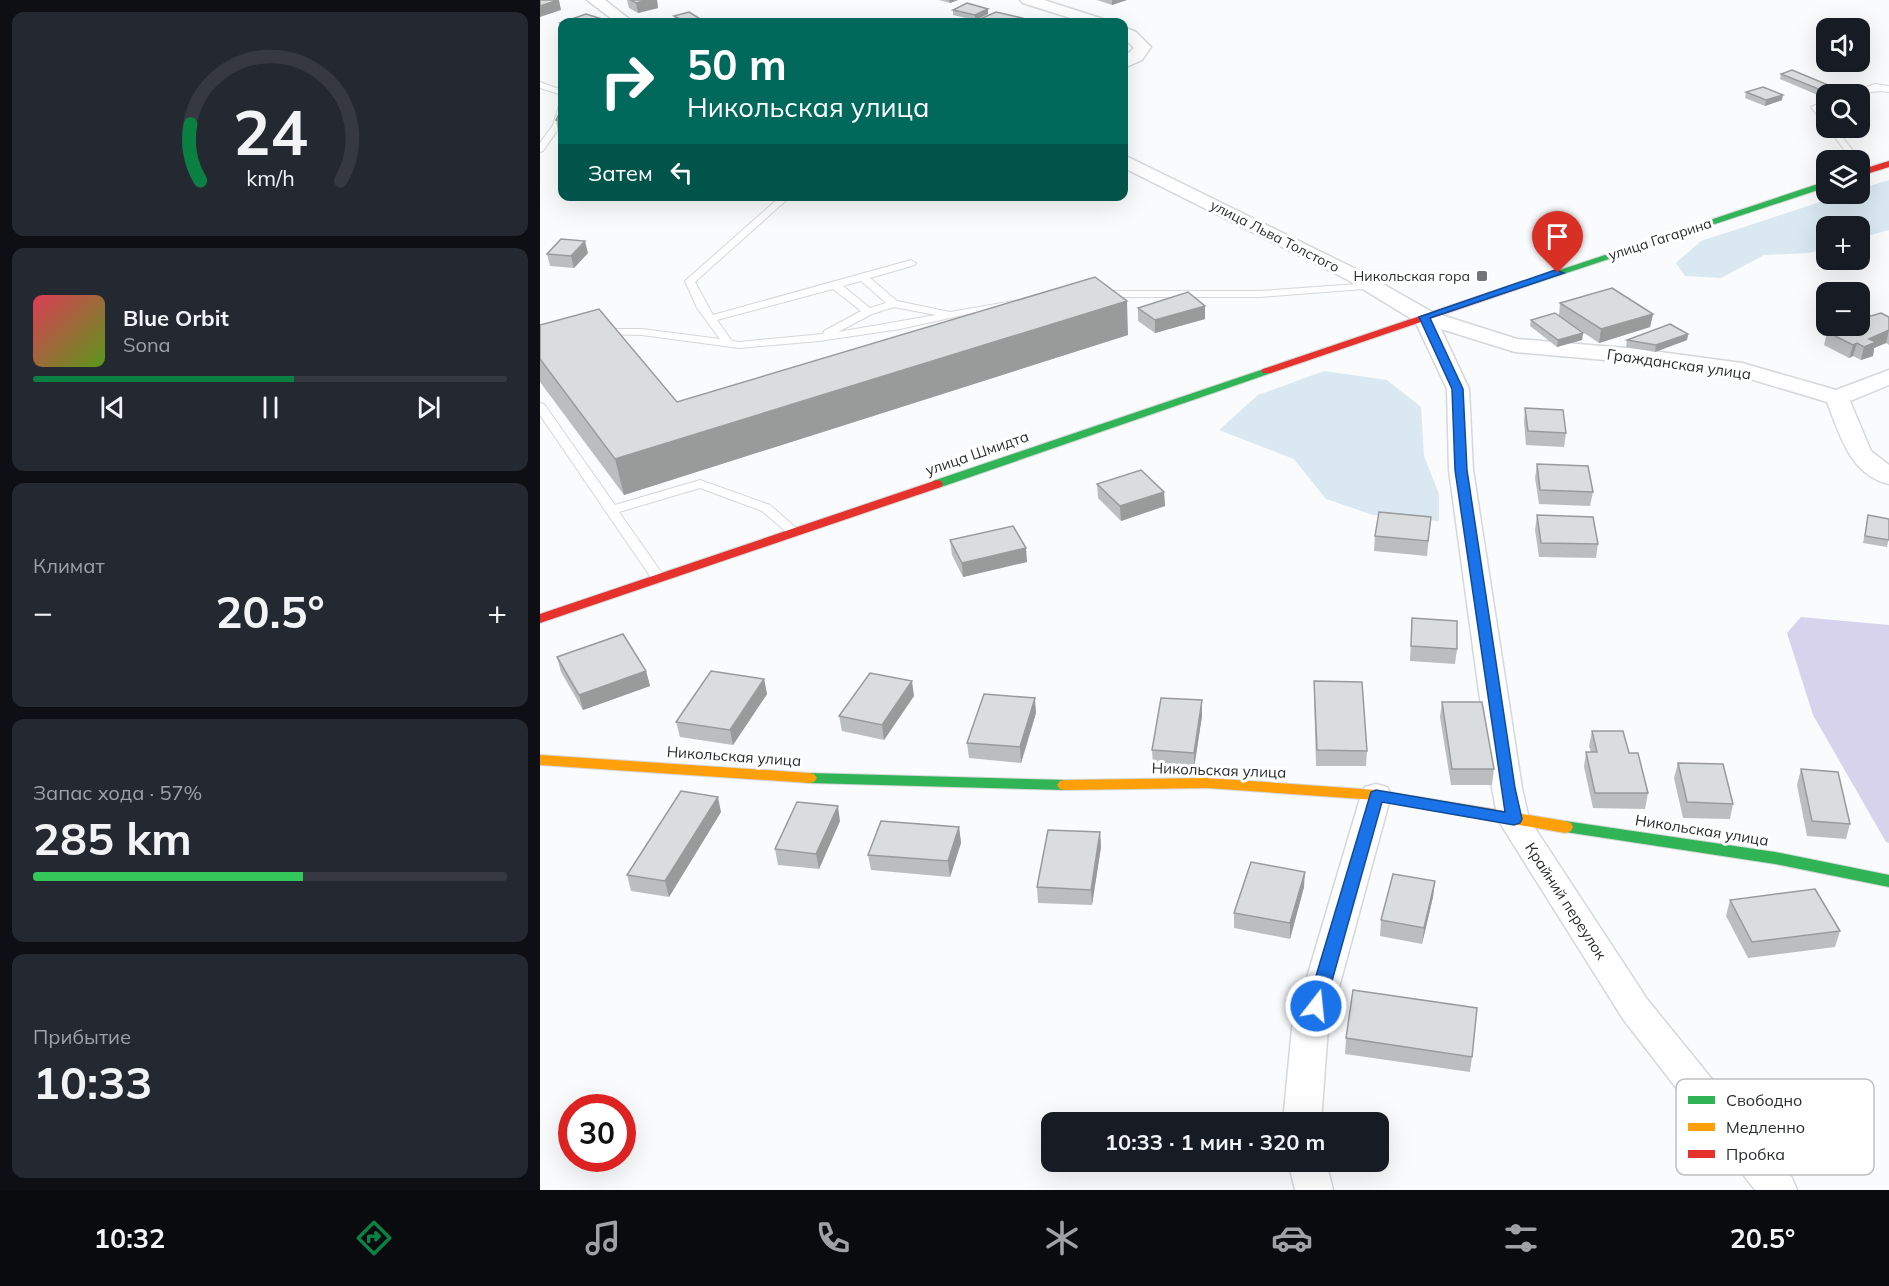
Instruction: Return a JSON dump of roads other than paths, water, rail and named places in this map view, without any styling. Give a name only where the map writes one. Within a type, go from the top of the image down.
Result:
[{"type":"main road","points":[[1870,167],[1889,164]]},
{"type":"main road","name":"улица Гагарина","points":[[1424,317],[1816,188]]},
{"type":"main road","name":"улица Шмидта","points":[[540,619],[1424,317]]},
{"type":"main road","name":"Никольская улица","points":[[540,760],[818,779],[1031,785],[1208,783],[1376,795],[1514,819],[1775,858],[1889,881]]},
{"type":"street","points":[[595,0],[620,18]]},
{"type":"street","points":[[1028,0],[1084,18]]},
{"type":"street","points":[[1128,34],[1143,47],[1130,60]]},
{"type":"street","name":"улица Льва Толстого","points":[[1128,163],[1372,286],[1424,317]]},
{"type":"street","name":"Гражданская улица","points":[[1424,317],[1515,345],[1638,356],[1742,370],[1837,398]]},
{"type":"street","name":"Крайний переулок","points":[[1424,317],[1458,389],[1461,470],[1507,788],[1514,819],[1635,1009],[1690,1079]]},
{"type":"street","points":[[1889,377],[1837,398],[1860,454],[1889,477]]},
{"type":"street","points":[[1303,1112],[1310,1028],[1376,795]]},
{"type":"street","points":[[1310,1172],[1314,1190]]},
{"type":"street","name":"Крайний переулок","points":[[1766,1175],[1778,1190]]},
{"type":"lane","points":[[540,85],[558,92]]},
{"type":"lane","points":[[1870,89],[1889,89]]},
{"type":"lane","points":[[541,147],[558,122]]},
{"type":"lane","points":[[729,344],[702,308],[690,282],[781,201]]},
{"type":"lane","points":[[710,319],[911,263]]},
{"type":"lane","points":[[863,277],[894,304]]},
{"type":"lane","points":[[835,285],[868,312]]},
{"type":"lane","points":[[1087,295],[1176,292],[1260,294],[1372,286]]},
{"type":"lane","points":[[591,332],[642,332],[739,345],[819,338],[900,326],[981,308],[1028,302]]},
{"type":"lane","points":[[819,338],[868,312],[894,304],[953,314]]},
{"type":"lane","points":[[540,406],[659,579]]},
{"type":"lane","points":[[612,510],[700,484],[766,508],[795,532]]},
{"type":"place","name":"Никольская гора","points":[[1482,276]]}]
